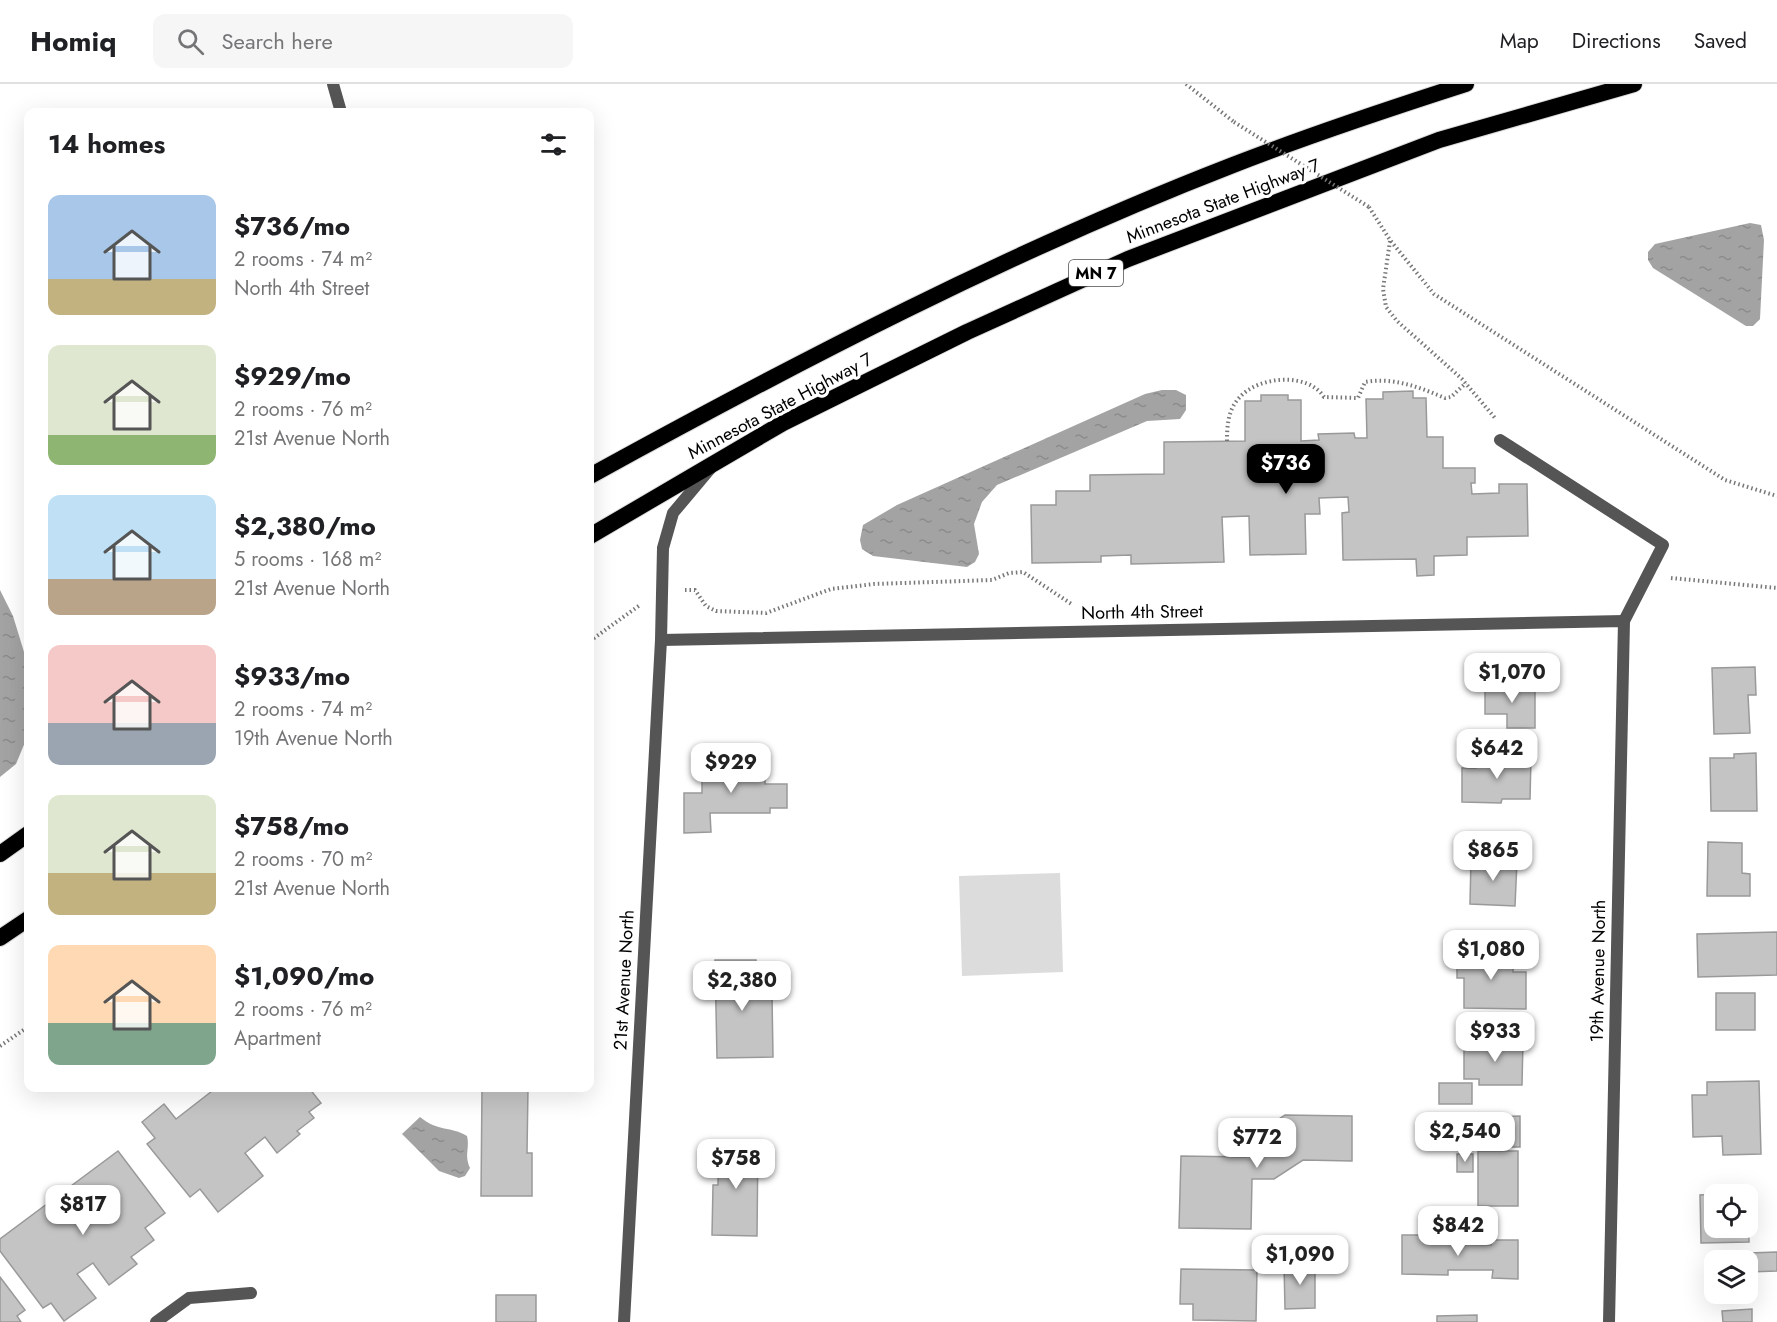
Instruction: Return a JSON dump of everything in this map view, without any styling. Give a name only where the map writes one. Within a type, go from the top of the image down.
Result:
[{"type":"highway","name":"Minnesota State Highway 7","points":[[594,474],[782,371],[951,287],[1048,243],[1233,164],[1337,126],[1466,84]]},
{"type":"highway","name":"Minnesota State Highway 7","points":[[594,534],[783,423],[865,381],[1128,259],[1439,140],[1634,84]]},
{"type":"highway","points":[[0,854],[24,837]]},
{"type":"highway","points":[[0,938],[24,921]]},
{"type":"street","points":[[333,84],[340,108]]},
{"type":"street","points":[[1500,440],[1663,545],[1623,621]]},
{"type":"street","name":"21st Avenue North","points":[[624,1322],[661,640],[663,548],[673,513],[718,461]]},
{"type":"street","name":"North 4th Street","points":[[661,640],[1623,621]]},
{"type":"street","name":"19th Avenue North","points":[[1608,1322],[1623,621]]},
{"type":"street","points":[[156,1322],[189,1298],[251,1293]]},
{"type":"path","points":[[1186,84],[1234,122],[1369,207],[1390,240],[1434,294],[1725,480],[1777,495]]},
{"type":"path","points":[[1390,240],[1383,289],[1386,307],[1397,321],[1486,404],[1497,422],[1500,440]]},
{"type":"path","points":[[1227,441],[1227,425],[1231,410],[1239,398],[1262,383],[1303,381],[1317,387],[1324,397],[1358,398],[1365,382],[1378,379],[1397,381],[1445,398],[1451,396],[1466,383]]},
{"type":"path","points":[[695,590],[706,606],[716,611],[766,612],[831,589],[874,584],[992,580],[1009,573],[1023,572],[1073,605]]},
{"type":"path","points":[[1646,577],[1777,588]]},
{"type":"path","points":[[0,1046],[24,1030]]},
{"type":"shaded area","points":[[1060,873],[1063,972],[962,976],[959,876]]},
{"type":"water","points":[[1750,223],[1761,225],[1764,240],[1760,319],[1753,326],[1746,326],[1653,268],[1648,260],[1648,252],[1655,244]]},
{"type":"water","points":[[1176,390],[1186,395],[1186,410],[1180,419],[1147,421],[997,485],[982,502],[974,524],[979,554],[975,562],[967,567],[873,556],[862,549],[860,540],[863,525],[897,505],[1145,394]]},
{"type":"water","points":[[0,590],[13,616],[24,652],[24,745],[16,764],[0,777]]},
{"type":"water","points":[[420,1117],[433,1125],[467,1136],[467,1159],[470,1168],[465,1176],[459,1178],[439,1171],[402,1134]]},
{"type":"building","points":[[1413,391],[1413,398],[1426,398],[1427,437],[1443,437],[1443,468],[1475,468],[1475,483],[1471,483],[1472,494],[1499,493],[1499,484],[1527,484],[1528,536],[1467,537],[1467,555],[1434,556],[1434,575],[1417,576],[1416,559],[1343,560],[1342,513],[1349,512],[1348,497],[1319,498],[1320,514],[1305,514],[1306,554],[1250,555],[1249,516],[1222,517],[1224,562],[1131,564],[1131,555],[1101,556],[1101,562],[1032,563],[1031,505],[1056,505],[1056,491],[1090,491],[1090,475],[1164,474],[1164,442],[1245,441],[1245,401],[1261,401],[1261,395],[1288,395],[1288,400],[1301,400],[1301,441],[1319,440],[1318,434],[1354,433],[1355,438],[1367,438],[1366,399],[1383,399],[1383,392]]},
{"type":"building","points":[[1755,667],[1756,695],[1748,695],[1750,733],[1714,734],[1712,668]]},
{"type":"building","points":[[1485,685],[1535,685],[1535,728],[1507,728],[1507,714],[1485,714]]},
{"type":"building","points":[[1756,753],[1757,811],[1711,811],[1710,758],[1734,758],[1734,754]]},
{"type":"building","points":[[1476,757],[1531,758],[1530,799],[1502,799],[1501,803],[1462,802],[1462,768],[1476,768]]},
{"type":"building","points":[[765,763],[765,784],[787,784],[787,808],[770,808],[770,813],[710,813],[711,832],[684,833],[684,793],[702,793],[702,764]]},
{"type":"building","points":[[1708,842],[1742,843],[1742,873],[1750,874],[1750,896],[1707,896]]},
{"type":"building","points":[[1471,859],[1517,861],[1515,906],[1470,904]]},
{"type":"building","points":[[1777,932],[1777,975],[1698,977],[1697,934]]},
{"type":"building","points":[[1457,952],[1513,953],[1513,972],[1526,972],[1526,1009],[1464,1008],[1464,978],[1457,978]]},
{"type":"building","points":[[715,960],[756,960],[757,995],[772,995],[773,1057],[717,1058]]},
{"type":"building","points":[[1716,993],[1755,993],[1755,1030],[1716,1030]]},
{"type":"building","points":[[1480,1041],[1523,1041],[1522,1085],[1479,1085],[1479,1079],[1464,1079],[1464,1049],[1480,1049]]},
{"type":"building","points":[[1759,1081],[1761,1154],[1723,1155],[1722,1136],[1693,1137],[1692,1095],[1707,1095],[1707,1082]]},
{"type":"building","points":[[1439,1083],[1472,1083],[1472,1104],[1439,1104]]},
{"type":"building","points":[[211,1092],[312,1092],[321,1103],[309,1112],[314,1118],[297,1131],[300,1134],[277,1153],[265,1137],[245,1153],[263,1176],[218,1212],[200,1189],[190,1197],[147,1144],[155,1138],[142,1122],[164,1104],[176,1119]]},
{"type":"building","points":[[482,1092],[528,1092],[527,1153],[532,1153],[532,1196],[481,1196]]},
{"type":"building","points":[[1285,1115],[1352,1116],[1352,1161],[1303,1160],[1274,1179],[1252,1179],[1251,1229],[1179,1228],[1181,1156],[1246,1157],[1246,1141]]},
{"type":"building","points":[[1520,1116],[1520,1147],[1487,1147],[1486,1117]]},
{"type":"building","points":[[719,1141],[758,1141],[757,1236],[712,1235],[713,1185],[718,1185]]},
{"type":"building","points":[[118,1151],[165,1213],[145,1228],[154,1240],[131,1257],[137,1264],[109,1285],[93,1263],[77,1274],[96,1298],[64,1321],[51,1303],[43,1308],[0,1251],[0,1239]]},
{"type":"building","points":[[1478,1151],[1518,1151],[1518,1206],[1478,1206]]},
{"type":"building","points":[[1457,1154],[1473,1154],[1473,1172],[1457,1172]]},
{"type":"building","points":[[1700,1195],[1704,1195],[1704,1238],[1749,1238],[1749,1242],[1701,1243]]},
{"type":"building","points":[[1402,1235],[1447,1235],[1447,1244],[1491,1245],[1491,1240],[1518,1240],[1518,1279],[1492,1278],[1493,1270],[1448,1270],[1448,1275],[1402,1274]]},
{"type":"building","points":[[1777,1252],[1777,1271],[1758,1272],[1758,1253]]},
{"type":"building","points":[[1284,1264],[1315,1264],[1315,1308],[1285,1309]]},
{"type":"building","points":[[1181,1269],[1257,1270],[1256,1321],[1193,1320],[1193,1304],[1180,1304]]},
{"type":"building","points":[[0,1277],[25,1310],[17,1316],[21,1322],[0,1322]]},
{"type":"building","points":[[496,1295],[536,1295],[536,1322],[496,1322]]},
{"type":"building","points":[[1752,1309],[1752,1322],[1723,1322],[1722,1311]]},
{"type":"building","points":[[1477,1315],[1477,1322],[1437,1322],[1437,1316]]}]
